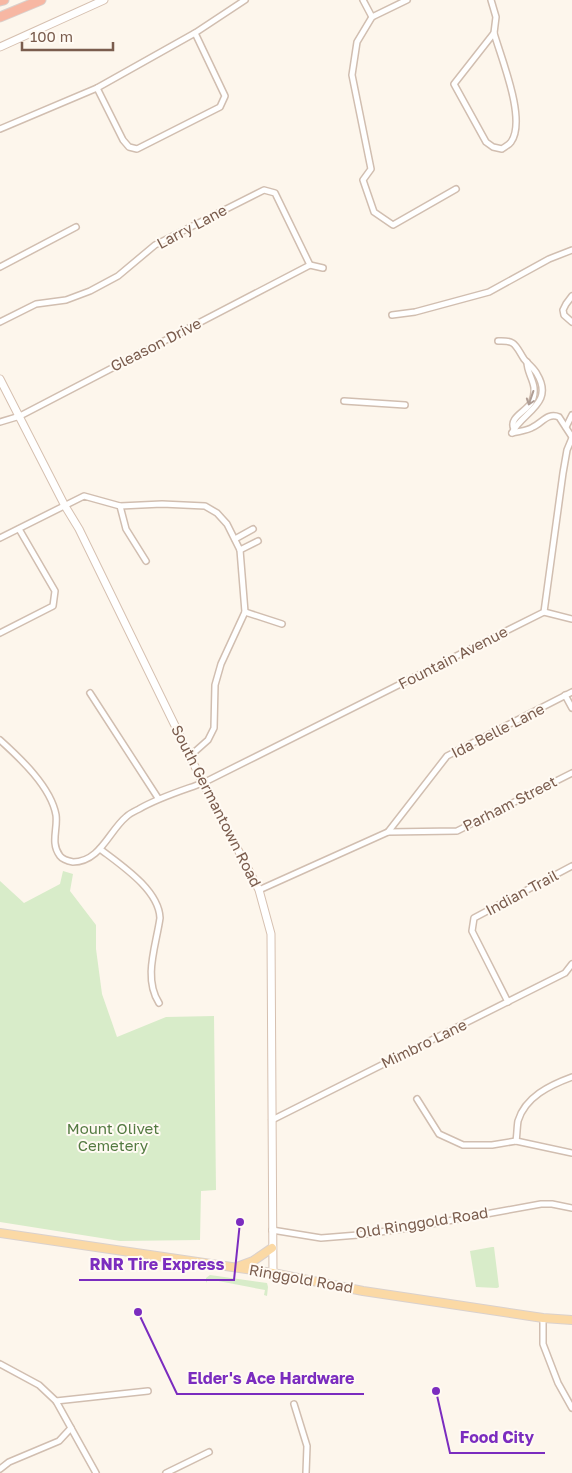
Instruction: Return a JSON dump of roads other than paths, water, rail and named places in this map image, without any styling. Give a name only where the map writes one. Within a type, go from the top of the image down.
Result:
[{"type":"highway","points":[[0,1],[4,0]]},
{"type":"highway","points":[[0,17],[41,0]]},
{"type":"main road","points":[[0,47],[104,0]]},
{"type":"main road","name":"South Germantown Road","points":[[0,379],[65,506],[79,529],[203,783],[259,890],[270,934],[273,1273]]},
{"type":"main road","name":"Ringgold Road","points":[[0,1233],[273,1273],[363,1291],[543,1318],[572,1320]]},
{"type":"main road","points":[[236,1268],[253,1261],[272,1248]]},
{"type":"street","points":[[0,129],[97,88],[195,33],[245,0]]},
{"type":"street","points":[[363,0],[372,17]]},
{"type":"street","points":[[407,0],[372,17],[357,42],[352,75],[371,169],[363,180],[374,212],[393,225],[456,189]]},
{"type":"street","points":[[490,0],[496,17],[494,33],[517,110],[516,127],[511,143],[502,149],[486,142],[454,84],[494,33]]},
{"type":"street","points":[[97,88],[123,140],[129,147],[137,149],[220,107],[225,96],[195,33]]},
{"type":"street","name":"Larry Lane","points":[[0,322],[36,304],[66,300],[90,291],[118,276],[155,245],[264,190],[276,193],[310,265]]},
{"type":"street","points":[[0,266],[76,227]]},
{"type":"street","points":[[392,315],[415,312],[490,292],[549,259],[572,250]]},
{"type":"street","points":[[310,265],[323,268]]},
{"type":"street","name":"Gleason Drive","points":[[0,422],[20,416],[310,265]]},
{"type":"street","points":[[572,296],[563,310],[564,315],[572,322]]},
{"type":"street","points":[[498,341],[509,340],[514,344],[526,362],[535,370],[541,381],[541,396],[536,407],[520,420],[512,433],[531,429],[552,415],[558,417],[572,438],[567,450],[563,473],[544,612],[572,620]]},
{"type":"street","points":[[344,401],[405,405]]},
{"type":"street","points":[[566,427],[572,415]]},
{"type":"street","points":[[0,538],[84,496],[120,506],[162,504],[205,506],[218,513],[227,524],[240,550],[245,612],[221,664],[215,685],[214,728],[208,740],[190,756]]},
{"type":"street","points":[[120,506],[126,529],[146,562]]},
{"type":"street","points":[[0,633],[54,606],[55,591],[19,529]]},
{"type":"street","points":[[235,539],[252,529]]},
{"type":"street","points":[[240,550],[258,541]]},
{"type":"street","points":[[245,612],[282,624]]},
{"type":"street","name":"Fountain Avenue","points":[[100,849],[126,816],[158,798],[203,783],[544,612]]},
{"type":"street","name":"Ida Belle Lane","points":[[259,890],[388,832],[447,756],[572,692]]},
{"type":"street","points":[[90,693],[158,798]]},
{"type":"street","points":[[566,695],[572,708]]},
{"type":"street","points":[[0,740],[17,755],[52,802],[56,817],[54,842],[61,858],[76,862],[93,855],[100,849],[142,884],[150,894],[159,911],[160,918],[150,980],[154,995],[159,1003]]},
{"type":"street","name":"Parham Street","points":[[388,832],[457,831],[572,773]]},
{"type":"street","name":"Indian Trail","points":[[508,1002],[472,931],[474,918],[572,866]]},
{"type":"street","name":"Mimbro Lane","points":[[272,1120],[565,973],[572,964]]},
{"type":"street","points":[[516,1141],[518,1122],[529,1102],[548,1087],[572,1077]]},
{"type":"street","points":[[417,1099],[439,1134],[463,1145],[492,1145],[516,1141],[572,1153]]},
{"type":"street","name":"Old Ringgold Road","points":[[272,1230],[321,1238],[409,1228],[541,1204],[572,1208]]},
{"type":"street","points":[[543,1318],[543,1344],[558,1383],[572,1408]]},
{"type":"street","points":[[0,1364],[39,1385],[56,1401],[96,1473]]},
{"type":"street","points":[[56,1401],[148,1391]]},
{"type":"street","points":[[294,1404],[307,1446],[306,1473]]},
{"type":"street","points":[[0,1469],[9,1462],[59,1441],[71,1428]]},
{"type":"street","points":[[166,1473],[209,1452]]},
{"type":"place","name":"RNR Tire Express","points":[[240,1222]]},
{"type":"place","name":"Elder's Ace Hardware","points":[[138,1312]]},
{"type":"place","name":"Food City","points":[[436,1391]]},
{"type":"park label","name":"Mount Olivet Cemetery","points":[[113,1138]]}]
